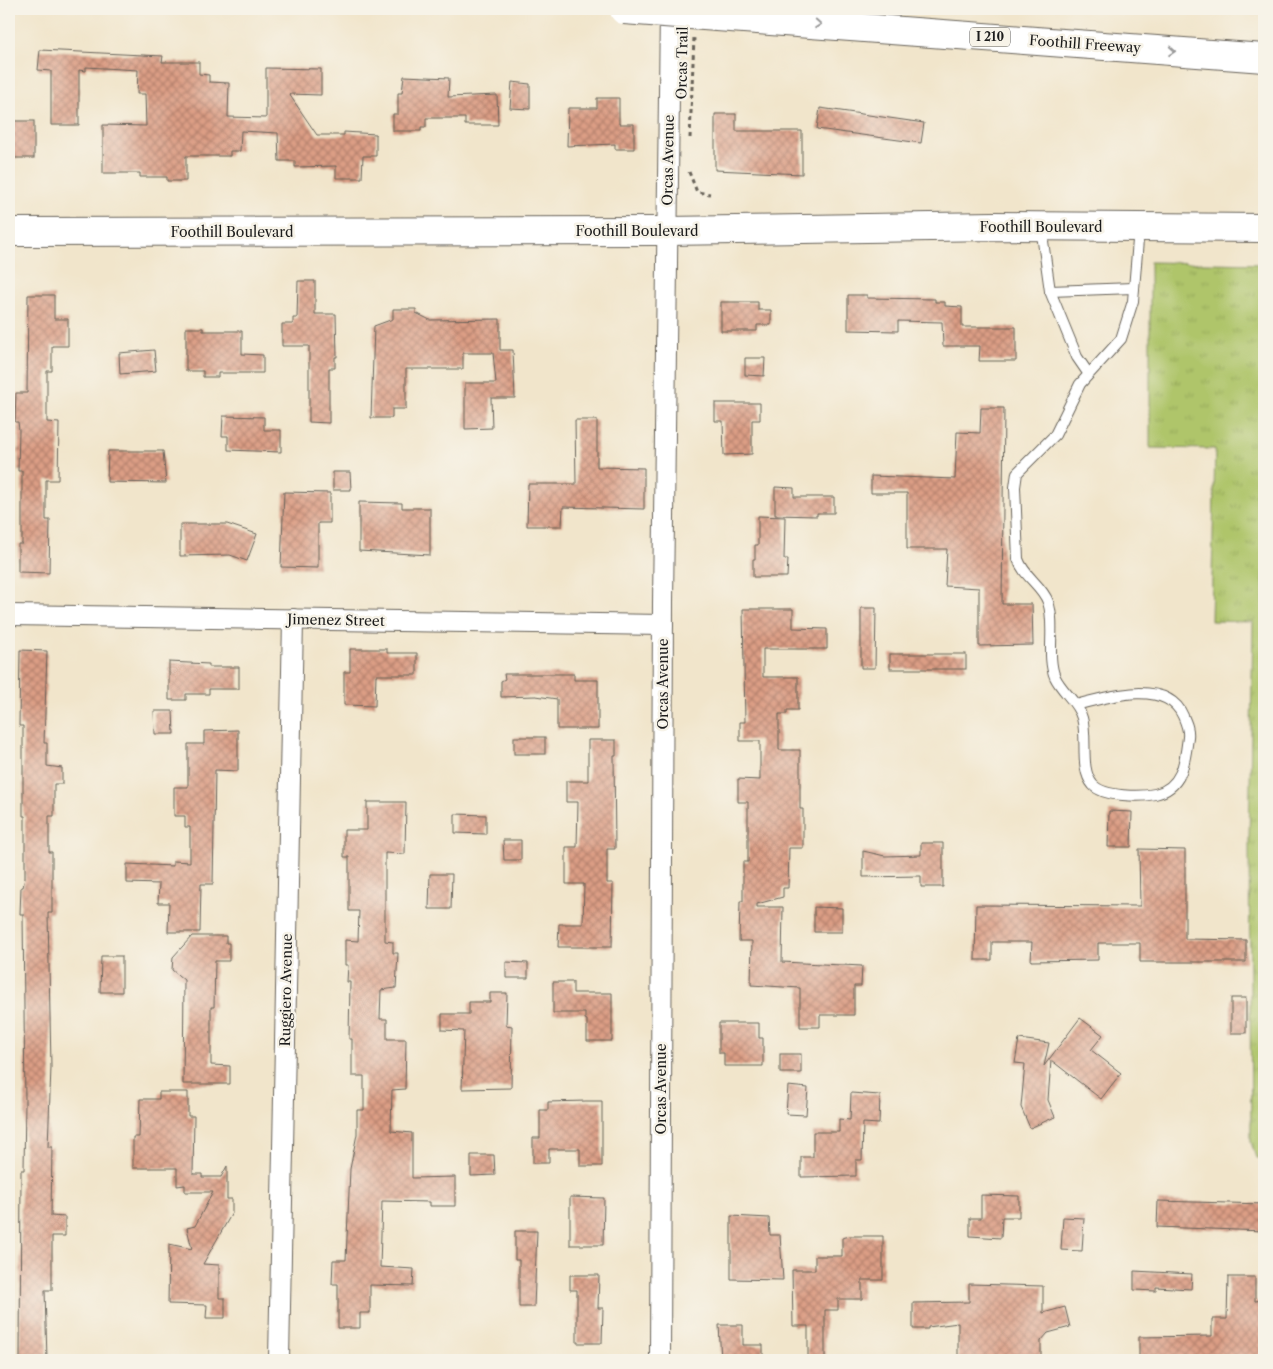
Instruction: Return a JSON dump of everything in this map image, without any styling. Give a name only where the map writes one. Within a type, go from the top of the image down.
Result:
[{"type":"main road","name":"Foothill Freeway","points":[[616,9],[1264,58]]},
{"type":"main road","name":"Foothill Boulevard","points":[[9,232],[667,232],[1041,226],[1264,228]]},
{"type":"street","name":"Orcas Avenue","points":[[660,1360],[663,624],[670,9]]},
{"type":"street","name":"Jimenez Street","points":[[9,615],[663,624]]},
{"type":"street","name":"Ruggiero Avenue","points":[[279,1360],[293,619]]},
{"type":"lane","points":[[1041,226],[1050,291],[1077,357],[1088,372]]},
{"type":"lane","points":[[1076,705],[1106,696],[1132,694],[1151,694],[1170,699],[1181,711],[1188,730],[1184,769],[1174,786],[1164,792],[1143,796],[1105,791],[1094,786],[1087,774],[1086,732],[1082,716],[1055,676],[1051,614],[1047,601],[1042,590],[1021,570],[1018,559],[1015,487],[1017,473],[1054,435],[1063,422],[1073,394],[1088,372],[1109,354],[1121,338],[1127,325],[1134,288],[1140,227]]},
{"type":"lane","points":[[1050,291],[1134,288]]},
{"type":"path","name":"Orcas Trail","points":[[689,146],[694,35]]},
{"type":"path","points":[[689,163],[692,183],[697,192],[710,194]]},
{"type":"green space","points":[[1150,262],[1264,264],[1264,1158],[1256,1158],[1251,1142],[1249,841],[1253,622],[1211,621],[1215,449],[1150,448]]},
{"type":"building","points":[[40,50],[163,56],[162,62],[199,62],[199,74],[209,75],[209,82],[229,83],[228,117],[266,118],[266,68],[321,69],[321,95],[289,94],[317,135],[344,135],[344,132],[376,134],[376,156],[363,156],[362,178],[336,178],[336,166],[295,167],[295,161],[279,161],[278,133],[241,131],[240,151],[230,151],[230,156],[186,156],[186,181],[167,181],[167,177],[140,177],[140,173],[103,173],[103,125],[146,126],[145,94],[137,94],[138,70],[86,67],[86,71],[79,70],[79,125],[51,125],[51,71],[38,70]]},
{"type":"building","points":[[404,76],[449,78],[448,97],[497,95],[498,125],[465,125],[465,118],[426,118],[426,127],[421,127],[421,131],[393,131],[393,114],[398,114],[398,93],[402,93]]},
{"type":"building","points":[[512,82],[530,84],[530,109],[510,108]]},
{"type":"building","points":[[597,98],[619,98],[619,124],[634,124],[634,149],[615,149],[615,144],[567,146],[568,108],[597,108]]},
{"type":"building","points":[[820,108],[924,123],[921,143],[817,129]]},
{"type":"building","points":[[715,114],[736,114],[736,131],[802,131],[802,174],[715,170]]},
{"type":"building","points":[[9,121],[34,121],[34,158],[9,158]]},
{"type":"building","points":[[298,281],[315,281],[315,314],[336,314],[337,357],[335,357],[335,368],[329,368],[329,423],[309,422],[309,346],[282,346],[282,324],[293,324],[293,318],[297,318]]},
{"type":"building","points":[[28,295],[54,295],[54,319],[68,319],[68,346],[52,346],[52,371],[47,371],[47,422],[59,423],[58,480],[46,480],[46,520],[50,520],[49,573],[18,572],[18,544],[22,544],[22,471],[18,471],[19,430],[18,422],[15,422],[16,393],[27,393]]},
{"type":"building","points":[[848,295],[867,295],[867,298],[935,299],[935,302],[945,302],[945,306],[962,307],[962,327],[1016,327],[1016,361],[979,361],[980,346],[943,346],[942,322],[898,321],[898,331],[848,330]]},
{"type":"building","points":[[721,302],[758,302],[758,310],[771,310],[771,325],[757,325],[757,331],[721,331]]},
{"type":"building","points":[[393,309],[416,309],[416,313],[430,320],[500,319],[500,350],[513,350],[515,398],[491,398],[492,428],[465,429],[465,383],[496,383],[493,353],[463,353],[463,369],[406,369],[406,409],[392,409],[392,418],[371,418],[374,326],[393,319]]},
{"type":"building","points":[[186,328],[203,328],[203,331],[242,331],[242,354],[263,355],[263,373],[218,373],[218,377],[203,377],[203,371],[186,371]]},
{"type":"building","points":[[154,350],[156,371],[120,374],[119,353]]},
{"type":"building","points":[[745,358],[765,358],[764,376],[745,375]]},
{"type":"building","points":[[715,403],[760,403],[760,420],[752,420],[752,454],[724,455],[723,421],[715,421]]},
{"type":"building","points":[[981,408],[1004,408],[1002,604],[1032,604],[1033,645],[979,646],[979,588],[945,586],[947,549],[907,549],[907,493],[871,493],[871,476],[955,479],[957,432],[980,433]]},
{"type":"building","points":[[223,416],[264,417],[264,430],[281,430],[281,452],[228,450],[228,436],[222,436]]},
{"type":"building","points":[[575,420],[597,420],[597,467],[644,468],[644,509],[563,507],[562,526],[527,526],[528,484],[576,484]]},
{"type":"building","points":[[108,451],[163,451],[166,483],[107,482]]},
{"type":"building","points":[[333,472],[350,472],[351,490],[333,490]]},
{"type":"building","points":[[775,487],[794,488],[794,497],[834,497],[834,513],[817,513],[817,516],[775,515]]},
{"type":"building","points":[[284,492],[330,493],[330,523],[318,523],[318,568],[281,567]]},
{"type":"building","points":[[359,502],[402,503],[402,508],[430,508],[430,555],[359,551]]},
{"type":"building","points":[[758,516],[785,517],[784,559],[788,559],[787,577],[753,577],[755,545],[758,545]]},
{"type":"building","points":[[180,524],[227,524],[257,534],[247,561],[230,555],[180,556]]},
{"type":"building","points":[[861,608],[876,608],[875,668],[861,668]]},
{"type":"building","points":[[743,609],[793,609],[793,628],[827,629],[827,649],[763,649],[763,677],[798,677],[798,710],[787,710],[787,714],[779,714],[779,750],[800,750],[800,809],[803,809],[803,848],[789,848],[788,888],[783,888],[783,897],[757,904],[757,907],[783,907],[782,962],[862,966],[861,986],[854,986],[854,1015],[820,1015],[820,1027],[800,1027],[800,988],[751,985],[752,941],[739,941],[740,901],[743,901],[743,862],[748,862],[748,802],[738,802],[738,779],[760,780],[760,741],[740,741],[740,722],[745,722]]},
{"type":"building","points":[[350,649],[387,649],[387,653],[417,653],[417,675],[376,675],[375,706],[344,705],[344,672],[350,672]]},
{"type":"building","points":[[20,650],[47,651],[44,743],[47,743],[47,766],[62,768],[62,784],[54,784],[54,816],[49,816],[49,852],[52,852],[52,913],[48,913],[51,1067],[48,1147],[52,1147],[51,1216],[65,1217],[65,1236],[52,1236],[52,1290],[45,1290],[47,1360],[20,1360],[21,1170],[24,1170],[25,1102],[23,914],[20,914],[21,887],[23,887],[25,878],[25,816],[23,816],[23,726],[19,726]]},
{"type":"building","points":[[890,654],[966,654],[966,669],[890,669]]},
{"type":"building","points":[[169,662],[209,664],[209,667],[239,667],[239,689],[209,689],[209,694],[186,694],[186,700],[169,700]]},
{"type":"building","points":[[504,674],[574,674],[574,680],[598,680],[598,729],[557,729],[557,699],[536,696],[501,697],[501,681],[505,679]]},
{"type":"building","points":[[154,711],[173,711],[174,734],[155,734]]},
{"type":"building","points":[[238,730],[238,771],[215,770],[213,884],[201,884],[200,932],[168,932],[169,903],[158,903],[159,884],[127,883],[127,864],[173,866],[173,861],[190,862],[190,827],[185,827],[185,816],[174,816],[174,787],[188,787],[188,744],[204,744],[204,731]]},
{"type":"building","points":[[514,737],[545,737],[545,754],[514,754]]},
{"type":"building","points":[[588,740],[616,740],[616,756],[614,756],[615,849],[607,849],[607,883],[613,883],[612,947],[558,947],[559,924],[583,924],[584,884],[566,884],[566,847],[577,847],[578,802],[566,802],[566,781],[588,781]]},
{"type":"building","points":[[367,802],[406,802],[405,854],[385,853],[385,941],[393,942],[393,953],[398,953],[396,988],[381,990],[380,1019],[387,1019],[387,1039],[406,1039],[405,1089],[392,1090],[391,1131],[412,1133],[412,1178],[455,1177],[455,1206],[430,1206],[430,1202],[382,1201],[380,1267],[414,1269],[413,1286],[370,1285],[370,1313],[360,1313],[360,1328],[338,1328],[338,1284],[332,1284],[333,1260],[346,1260],[350,1169],[357,1134],[357,1110],[364,1110],[364,1076],[352,1076],[352,1039],[349,1039],[350,982],[347,982],[348,965],[345,965],[345,940],[358,941],[359,911],[349,911],[349,857],[344,857],[344,830],[367,830]]},
{"type":"building","points":[[1109,811],[1132,812],[1131,847],[1108,847]]},
{"type":"building","points":[[455,814],[486,815],[486,834],[455,833]]},
{"type":"building","points":[[503,840],[521,840],[521,860],[504,860]]},
{"type":"building","points":[[921,843],[943,843],[943,887],[921,887],[921,876],[863,877],[863,851],[885,856],[921,855]]},
{"type":"building","points":[[1139,849],[1185,850],[1185,939],[1246,940],[1246,962],[1140,962],[1140,943],[1098,943],[1098,960],[1031,961],[1032,942],[992,942],[992,960],[975,960],[976,905],[1140,906]]},
{"type":"building","points":[[430,874],[452,874],[451,909],[429,909]]},
{"type":"building","points":[[814,907],[842,908],[842,932],[814,932]]},
{"type":"building","points":[[192,936],[226,936],[226,943],[229,943],[229,961],[215,961],[214,1007],[211,1007],[211,1065],[230,1066],[230,1084],[183,1084],[184,980],[172,970],[173,957]]},
{"type":"building","points":[[101,956],[122,956],[122,992],[100,992]]},
{"type":"building","points":[[506,962],[528,963],[528,978],[506,978]]},
{"type":"building","points":[[553,982],[573,982],[573,993],[612,993],[612,1041],[587,1041],[585,1013],[553,1013]]},
{"type":"building","points":[[490,993],[507,993],[506,1025],[512,1026],[511,1088],[462,1089],[464,1031],[442,1030],[442,1014],[469,1014],[469,1002],[490,1002]]},
{"type":"building","points":[[1231,998],[1246,998],[1246,1033],[1231,1033]]},
{"type":"building","points":[[1080,1018],[1103,1035],[1091,1050],[1121,1073],[1101,1099],[1051,1060],[1048,1100],[1055,1117],[1030,1128],[1021,1107],[1025,1064],[1015,1063],[1019,1039],[1049,1043],[1044,1066]]},
{"type":"building","points":[[719,1023],[759,1023],[759,1038],[763,1038],[763,1066],[724,1066],[724,1053],[719,1053]]},
{"type":"building","points":[[780,1054],[801,1054],[801,1073],[780,1073]]},
{"type":"building","points":[[788,1086],[808,1088],[806,1115],[786,1114]]},
{"type":"building","points":[[159,1092],[188,1092],[188,1116],[194,1116],[193,1174],[202,1174],[202,1177],[221,1177],[227,1166],[227,1199],[232,1199],[232,1213],[203,1264],[219,1265],[219,1298],[225,1298],[225,1318],[206,1318],[207,1305],[168,1304],[169,1244],[192,1249],[187,1228],[195,1226],[213,1192],[185,1192],[185,1185],[177,1186],[177,1168],[133,1168],[133,1137],[139,1137],[140,1099],[159,1099]]},
{"type":"building","points":[[851,1093],[880,1095],[879,1124],[863,1123],[862,1160],[856,1160],[856,1176],[801,1177],[801,1157],[813,1157],[813,1132],[839,1132],[839,1119],[850,1120]]},
{"type":"building","points":[[602,1101],[602,1166],[580,1166],[580,1149],[549,1149],[549,1163],[533,1163],[533,1138],[540,1138],[540,1110],[548,1110],[548,1102]]},
{"type":"building","points":[[471,1155],[494,1155],[495,1175],[471,1176]]},
{"type":"building","points":[[981,1195],[1019,1196],[1019,1217],[1002,1217],[1001,1238],[970,1236],[970,1218],[981,1218]]},
{"type":"building","points":[[570,1197],[604,1198],[603,1245],[570,1245]]},
{"type":"building","points":[[1158,1201],[1264,1204],[1264,1231],[1157,1227]]},
{"type":"building","points":[[731,1216],[769,1218],[770,1235],[780,1235],[783,1280],[731,1279]]},
{"type":"building","points":[[1063,1217],[1084,1218],[1082,1251],[1061,1250]]},
{"type":"building","points":[[515,1231],[537,1231],[534,1307],[519,1307],[519,1260],[515,1260]]},
{"type":"building","points":[[850,1236],[883,1236],[883,1280],[862,1280],[862,1299],[838,1299],[838,1310],[825,1310],[825,1360],[808,1360],[808,1326],[793,1326],[792,1270],[815,1270],[815,1256],[842,1256],[842,1238]]},
{"type":"building","points":[[1134,1271],[1192,1274],[1191,1289],[1156,1287],[1156,1291],[1134,1290]]},
{"type":"building","points":[[570,1275],[599,1275],[598,1308],[603,1308],[602,1343],[577,1343],[577,1290],[570,1290]]},
{"type":"building","points":[[1228,1277],[1255,1277],[1255,1301],[1264,1300],[1264,1360],[1139,1360],[1139,1337],[1212,1336],[1212,1319],[1227,1319]]},
{"type":"building","points":[[969,1284],[1043,1286],[1043,1313],[1065,1307],[1070,1327],[1048,1333],[1041,1341],[1041,1360],[958,1360],[958,1323],[928,1327],[928,1329],[913,1329],[913,1303],[969,1302]]},
{"type":"building","points":[[719,1325],[743,1325],[743,1345],[763,1345],[763,1360],[721,1360]]}]
